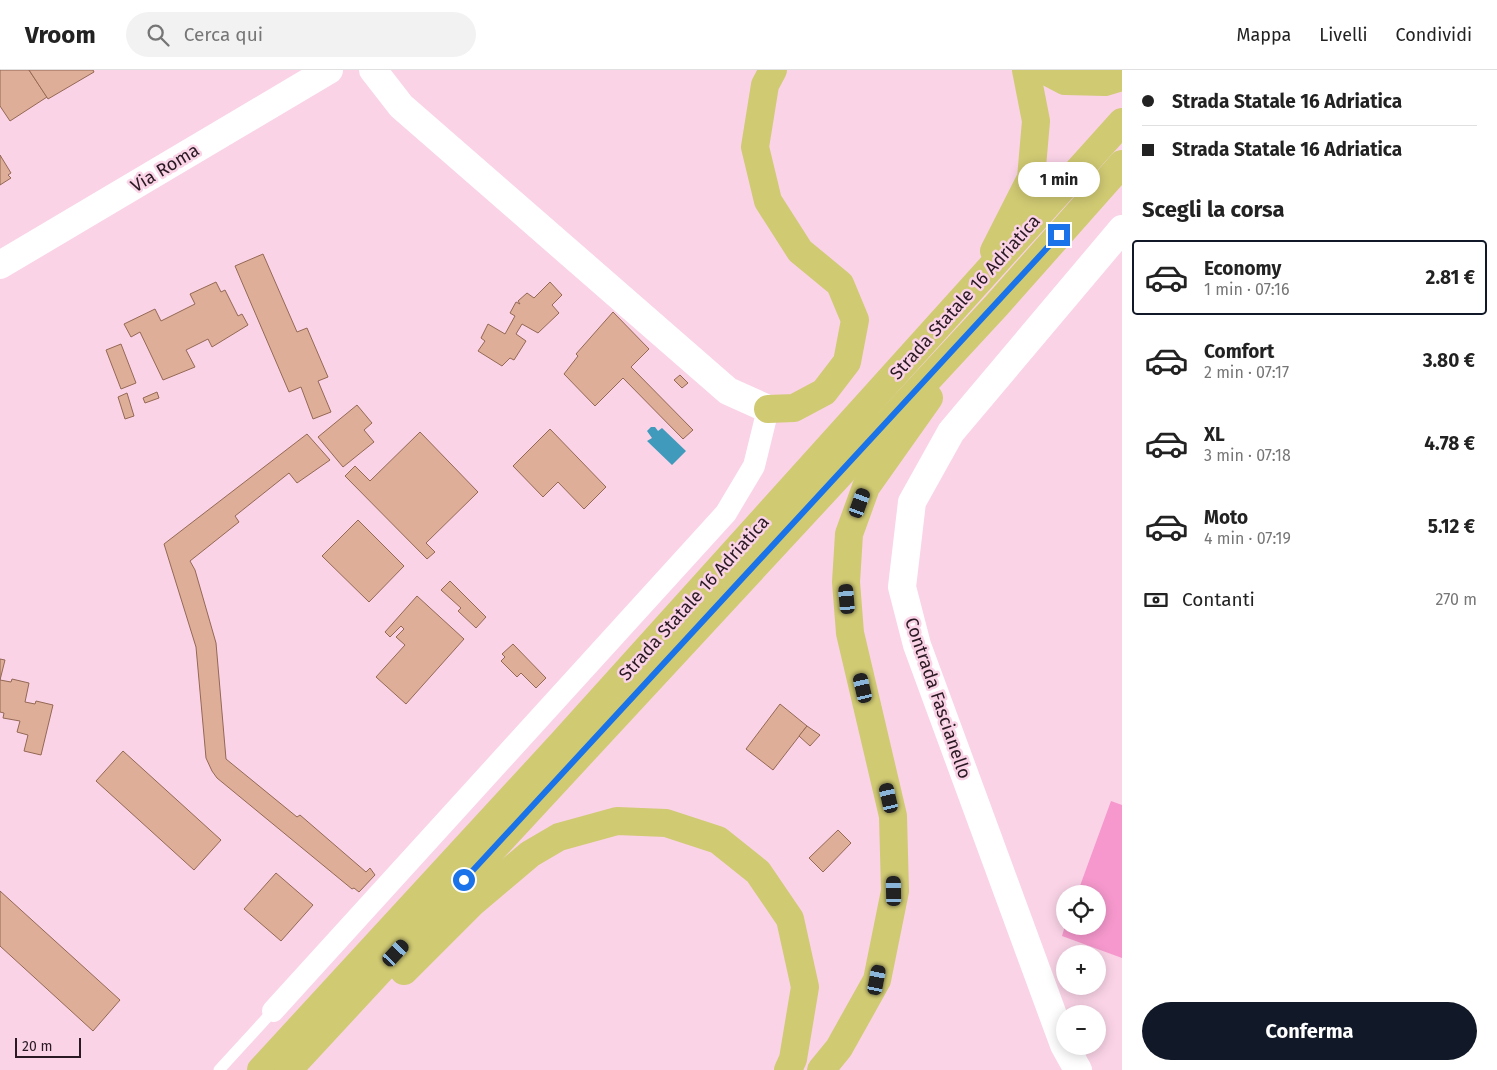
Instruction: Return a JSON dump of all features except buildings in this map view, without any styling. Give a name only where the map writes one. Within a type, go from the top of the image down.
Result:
[{"type":"highway","points":[[768,409],[794,408],[824,392],[847,362],[855,320],[840,284],[800,251],[768,201],[755,148],[765,85],[773,70]]},
{"type":"highway","points":[[977,284],[1031,178],[1036,121],[1026,70]]},
{"type":"highway","points":[[1044,70],[1065,81],[1105,82],[1122,77]]},
{"type":"highway","name":"Strada Statale 16 Adriatica","points":[[261,1070],[562,743],[1122,122]]},
{"type":"highway","name":"Strada Statale 16 Adriatica","points":[[288,1070],[996,306],[1122,164]]},
{"type":"highway","points":[[821,1070],[840,1059],[877,980],[894,891],[893,816],[850,633],[846,582],[849,534],[866,487],[996,306]]},
{"type":"highway","points":[[303,1070],[472,904],[530,854],[559,838],[617,821],[666,823],[718,840],[758,872],[790,919],[805,987],[793,1059],[788,1070]]},
{"type":"street","name":"Via Roma","points":[[0,266],[329,70]]},
{"type":"street","points":[[273,1011],[726,513],[754,466],[768,409],[728,391],[721,385],[401,106],[373,70]]},
{"type":"street","name":"Contrada Fascianello","points":[[1078,1070],[1064,1057],[916,645],[902,587],[912,502],[951,432],[1122,229]]},
{"type":"lane","points":[[219,1070],[273,1011]]},
{"type":"shaded area","points":[[1111,801],[1122,805],[1122,958],[1106,952],[1106,945],[1087,945],[1062,936],[1106,935],[1106,885],[1080,885]]},
{"type":"water","points":[[651,427],[655,427],[658,431],[662,428],[686,451],[672,465],[647,441],[652,438],[647,431]]},
{"type":"route","points":[[464,880],[996,306],[1059,235]]}]
